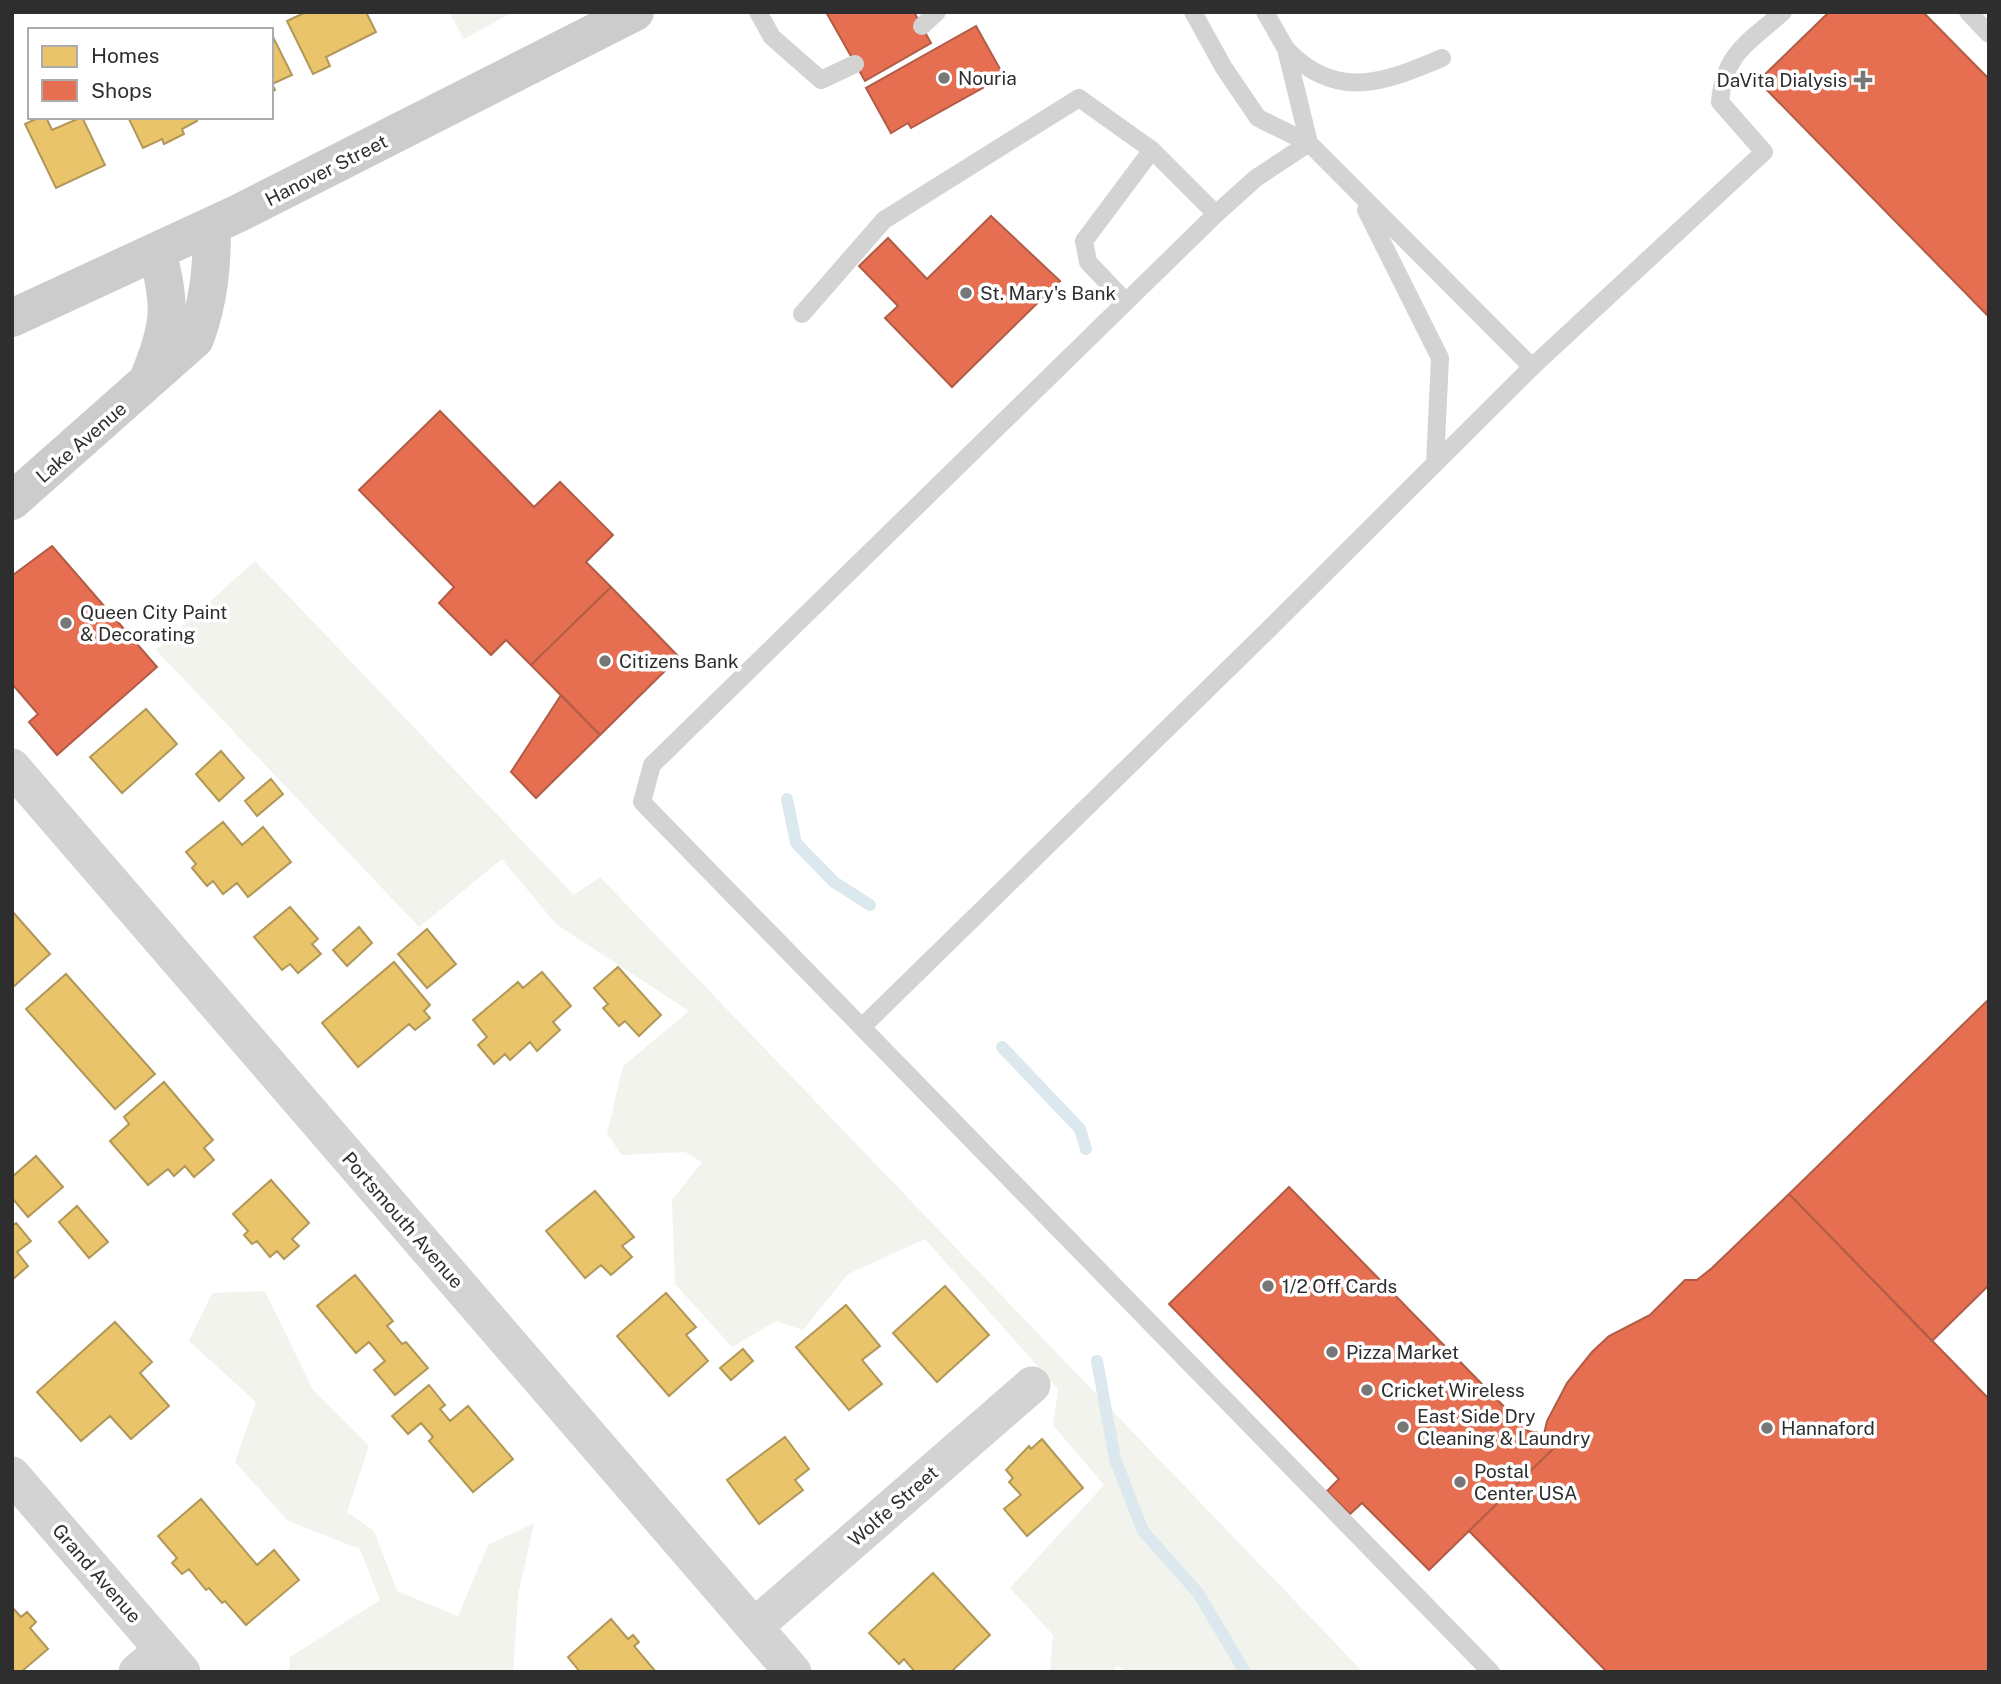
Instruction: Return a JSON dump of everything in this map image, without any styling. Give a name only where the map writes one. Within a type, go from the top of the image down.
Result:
[{"type":"main road","name":"Hanover Street","points":[[12,318],[212,226],[635,12]]},
{"type":"main road","name":"Lake Avenue","points":[[12,501],[195,340],[206,308],[212,278],[212,226]]},
{"type":"main road","name":"Lake Avenue","points":[[147,380],[164,341],[169,310],[158,251]]},
{"type":"street","name":"Portsmouth Avenue","points":[[12,767],[793,1672]]},
{"type":"street","name":"Wolfe Street","points":[[754,1627],[1032,1385]]},
{"type":"street","name":"Grand Avenue","points":[[12,1475],[160,1664]]},
{"type":"lane","points":[[758,12],[772,37],[821,80],[855,64]]},
{"type":"lane","points":[[922,26],[937,12]]},
{"type":"lane","points":[[1193,12],[1224,68],[1258,118],[1309,143],[1360,198],[1532,367]]},
{"type":"lane","points":[[1265,12],[1286,49],[1301,65],[1334,79],[1361,85],[1389,80],[1442,58]]},
{"type":"lane","points":[[862,1027],[1532,367],[1764,152],[1720,102],[1722,78],[1734,55],[1783,12]]},
{"type":"lane","points":[[1968,12],[1989,34]]},
{"type":"lane","points":[[1286,49],[1309,143]]},
{"type":"lane","points":[[802,314],[884,220],[1079,98],[1152,150],[1216,214]]},
{"type":"lane","points":[[1309,143],[1256,178],[1216,214],[652,765],[642,802],[1491,1672]]},
{"type":"lane","points":[[1126,302],[1088,262],[1084,241],[1152,150]]},
{"type":"lane","points":[[1360,198],[1440,358],[1436,464]]},
{"type":"shaded area","points":[[449,12],[513,12],[464,39]]},
{"type":"shaded area","points":[[255,561],[574,895],[600,877],[1363,1672],[1129,1672],[1117,1666],[1113,1672],[1050,1672],[1053,1635],[1010,1588],[1104,1485],[1053,1425],[1058,1389],[925,1239],[848,1274],[803,1330],[776,1321],[732,1347],[675,1284],[672,1200],[702,1162],[685,1152],[622,1155],[607,1134],[623,1066],[689,1011],[556,924],[502,859],[419,927],[156,650]]},
{"type":"shaded area","points":[[265,1291],[313,1390],[369,1446],[347,1512],[374,1531],[397,1591],[458,1616],[488,1545],[534,1523],[518,1595],[513,1672],[289,1672],[290,1657],[380,1600],[360,1549],[288,1521],[235,1462],[256,1402],[189,1341],[212,1293]]},
{"type":"building: Homes","points":[[306,12],[366,12],[376,32],[326,57],[330,66],[313,74],[287,21]]},
{"type":"building: Homes","points":[[273,37],[292,75],[273,84]]},
{"type":"building: Homes","points":[[36,119],[47,119],[52,130],[83,119],[105,165],[56,188],[25,124]]},
{"type":"building: Homes","points":[[129,119],[196,119],[197,121],[182,129],[184,134],[164,144],[162,139],[143,148]]},
{"type":"building: Homes","points":[[146,709],[177,744],[122,793],[90,757]]},
{"type":"building: Homes","points":[[221,751],[244,778],[219,801],[196,774]]},
{"type":"building: Homes","points":[[271,779],[283,794],[257,816],[245,801]]},
{"type":"building: Homes","points":[[223,822],[242,845],[263,827],[291,862],[248,897],[237,883],[223,894],[213,881],[207,886],[192,868],[196,864],[186,852]]},
{"type":"building: Homes","points":[[290,907],[318,939],[312,944],[321,954],[298,973],[290,964],[282,970],[254,937]]},
{"type":"building: Homes","points":[[12,911],[50,954],[12,988]]},
{"type":"building: Homes","points":[[359,927],[372,943],[347,966],[333,950]]},
{"type":"building: Homes","points":[[427,929],[456,964],[427,988],[398,954]]},
{"type":"building: Homes","points":[[394,962],[430,1005],[424,1011],[430,1018],[415,1030],[409,1024],[358,1067],[322,1023]]},
{"type":"building: Homes","points":[[618,967],[661,1015],[639,1036],[625,1021],[619,1026],[603,1008],[608,1004],[594,988]]},
{"type":"building: Homes","points":[[542,972],[571,1006],[553,1022],[560,1030],[537,1051],[530,1042],[510,1060],[505,1054],[494,1064],[478,1045],[487,1037],[473,1020],[518,982],[523,988]]},
{"type":"building: Homes","points":[[66,974],[155,1074],[115,1109],[26,1009]]},
{"type":"building: Homes","points":[[164,1082],[213,1140],[204,1148],[214,1160],[194,1177],[185,1166],[174,1176],[168,1169],[148,1185],[110,1141],[129,1124],[124,1117]]},
{"type":"building: Homes","points":[[36,1156],[63,1187],[28,1217],[12,1198],[12,1177]]},
{"type":"building: Homes","points":[[271,1180],[309,1223],[292,1239],[299,1246],[284,1259],[277,1251],[270,1257],[257,1241],[252,1244],[244,1235],[248,1231],[233,1214]]},
{"type":"building: Homes","points":[[595,1191],[634,1237],[622,1246],[632,1257],[611,1275],[601,1265],[585,1278],[546,1231]]},
{"type":"building: Homes","points":[[77,1206],[108,1242],[89,1258],[59,1222]]},
{"type":"building: Homes","points":[[16,1223],[31,1241],[17,1252],[28,1266],[12,1280],[12,1226]]},
{"type":"building: Homes","points":[[355,1275],[393,1321],[387,1326],[402,1344],[406,1342],[428,1368],[395,1395],[374,1370],[385,1361],[369,1342],[356,1353],[317,1306]]},
{"type":"building: Homes","points":[[945,1286],[989,1335],[937,1382],[893,1333]]},
{"type":"building: Homes","points":[[666,1293],[696,1327],[686,1335],[708,1361],[669,1396],[617,1336]]},
{"type":"building: Homes","points":[[846,1305],[880,1346],[862,1360],[882,1384],[849,1410],[796,1347]]},
{"type":"building: Homes","points":[[115,1322],[152,1362],[140,1373],[169,1406],[131,1439],[110,1416],[81,1441],[37,1392]]},
{"type":"building: Homes","points":[[743,1349],[753,1361],[731,1380],[720,1368]]},
{"type":"building: Homes","points":[[429,1385],[445,1405],[440,1409],[450,1421],[468,1406],[513,1459],[473,1492],[429,1441],[433,1437],[421,1423],[408,1434],[392,1416]]},
{"type":"building: Homes","points":[[785,1437],[809,1469],[795,1480],[803,1490],[759,1524],[727,1480]]},
{"type":"building: Homes","points":[[1042,1439],[1083,1488],[1027,1536],[1004,1509],[1021,1495],[1009,1482],[1013,1478],[1006,1470],[1029,1446],[1031,1449]]},
{"type":"building: Homes","points":[[201,1499],[257,1565],[274,1550],[299,1580],[246,1625],[225,1601],[222,1603],[209,1588],[206,1590],[189,1569],[182,1574],[172,1563],[177,1558],[158,1536]]},
{"type":"building: Homes","points":[[933,1573],[990,1635],[951,1672],[915,1672],[904,1659],[899,1664],[869,1633]]},
{"type":"building: Homes","points":[[12,1607],[21,1617],[27,1612],[36,1622],[30,1628],[48,1649],[21,1672],[12,1672]]},
{"type":"building: Homes","points":[[611,1619],[628,1639],[633,1635],[639,1642],[634,1646],[656,1672],[580,1672],[568,1657]]},
{"type":"building: Shops","points":[[826,12],[914,12],[931,43],[865,81]]},
{"type":"building: Shops","points":[[1829,12],[1923,12],[1989,79],[1989,317],[1758,81]]},
{"type":"building: Shops","points":[[976,26],[1004,76],[911,128],[908,123],[891,133],[866,88]]},
{"type":"building: Shops","name":"St. Mary's Bank","points":[[991,216],[1060,281],[952,387],[885,318],[898,306],[859,266],[888,238],[927,279]]},
{"type":"building: Shops","points":[[440,411],[534,507],[560,482],[613,535],[586,562],[611,587],[531,665],[506,640],[491,655],[439,603],[454,587],[359,490]]},
{"type":"building: Shops","name":"Queen City Paint & Decorating","points":[[52,546],[157,667],[57,755],[29,722],[38,714],[12,684],[13,575]]},
{"type":"building: Shops","name":"Citizens Bank","points":[[611,587],[679,657],[600,735],[531,665]]},
{"type":"building: Shops","points":[[561,695],[600,735],[536,798],[511,772]]},
{"type":"building: Shops","points":[[1989,999],[1989,1285],[1932,1341],[1789,1194]]},
{"type":"building: Shops","points":[[1289,1187],[1528,1431],[1544,1434],[1556,1446],[1429,1570],[1362,1503],[1350,1514],[1327,1491],[1339,1479],[1169,1304]]},
{"type":"building: Shops","name":"Hannaford","points":[[1789,1194],[1989,1399],[1989,1672],[1607,1672],[1469,1531],[1556,1446],[1544,1434],[1547,1421],[1567,1383],[1592,1352],[1609,1336],[1650,1315],[1685,1280],[1697,1280],[1712,1268]]},
{"type":"waterway","points":[[787,799],[796,843],[834,882],[870,905]]},
{"type":"waterway","points":[[1002,1047],[1080,1129],[1086,1149]]},
{"type":"waterway","points":[[1097,1361],[1115,1459],[1143,1531],[1198,1593],[1245,1672]]},
{"type":"place","name":"Nouria","points":[[944,78]]},
{"type":"place","name":"DaVita Dialysis","points":[[1863,80]]},
{"type":"place","name":"St. Mary's Bank","points":[[966,293]]},
{"type":"place","name":"Queen City Paint & Decorating","points":[[66,623]]},
{"type":"place","name":"Citizens Bank","points":[[605,661]]},
{"type":"place","name":"1/2 Off Cards","points":[[1268,1286]]},
{"type":"place","name":"Pizza Market","points":[[1332,1352]]},
{"type":"place","name":"Cricket Wireless","points":[[1367,1390]]},
{"type":"place","name":"East Side Dry Cleaning & Laundry","points":[[1403,1427]]},
{"type":"place","name":"Hannaford","points":[[1767,1428]]},
{"type":"place","name":"Postal Center USA","points":[[1460,1482]]}]
